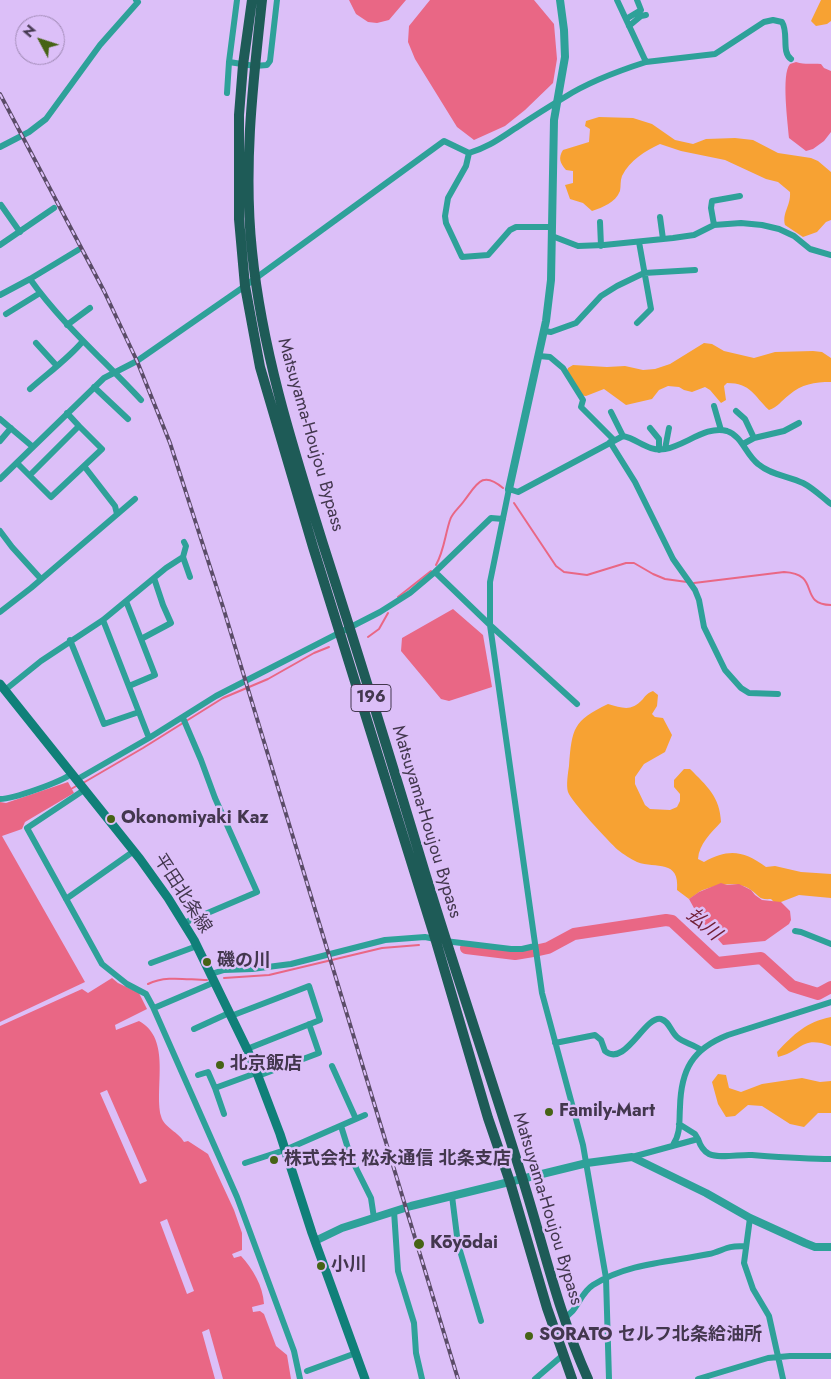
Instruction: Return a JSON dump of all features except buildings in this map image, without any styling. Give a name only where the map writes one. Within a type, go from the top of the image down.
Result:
[{"type":"highway","name":"Matsuyama-Houjou Bypass","points":[[252,0],[239,116],[239,219],[245,286],[260,367],[440,940],[523,1178],[563,1318],[588,1379]]},
{"type":"highway","name":"Matsuyama-Houjou Bypass","points":[[262,0],[255,66],[249,158],[251,248],[262,322],[272,366],[344,630]]},
{"type":"highway","name":"Matsuyama-Houjou Bypass","points":[[440,940],[488,1118],[510,1182],[547,1308],[572,1379]]},
{"type":"main road","name":"平田北条線","points":[[2,687],[134,852],[184,923],[197,946],[247,1049],[257,1074],[365,1379]]},
{"type":"street","points":[[0,147],[29,132],[46,120],[100,45],[138,2],[136,0]]},
{"type":"street","points":[[227,93],[237,0]]},
{"type":"street","points":[[229,62],[255,66],[268,65],[270,62],[277,0]]},
{"type":"street","points":[[560,0],[565,57],[556,103],[553,140],[551,280],[544,332],[502,519],[490,582],[490,625],[542,992],[583,1145],[606,1278],[609,1379]]},
{"type":"street","points":[[617,0],[646,62]]},
{"type":"street","points":[[628,22],[641,10],[637,0]]},
{"type":"street","points":[[628,22],[646,15]]},
{"type":"street","points":[[0,479],[94,387],[114,371],[137,361],[245,286],[444,141],[469,153],[486,147],[566,96],[613,72],[646,62],[716,54],[764,22],[773,20],[782,22],[785,27],[786,51],[791,59]]},
{"type":"street","points":[[469,153],[466,166],[448,198],[445,216],[446,223],[462,257],[488,255],[510,230],[516,227],[552,227]]},
{"type":"street","points":[[714,225],[711,208],[712,201],[740,196]]},
{"type":"street","points":[[0,197],[1,205],[20,232]]},
{"type":"street","points":[[0,245],[54,208]]},
{"type":"street","points":[[660,217],[663,239]]},
{"type":"street","points":[[600,222],[601,246]]},
{"type":"street","points":[[552,236],[578,246],[601,246],[694,234],[714,225],[741,223],[779,229],[794,236],[810,250],[831,255]]},
{"type":"street","points":[[637,323],[651,309],[638,242]]},
{"type":"street","points":[[0,295],[30,280],[78,250]]},
{"type":"street","points":[[544,332],[551,332],[576,324],[601,296],[644,273],[695,270]]},
{"type":"street","points":[[30,280],[67,325],[141,400]]},
{"type":"street","points":[[11,314],[40,293]]},
{"type":"street","points":[[67,325],[90,308]]},
{"type":"street","points":[[31,386],[74,352],[83,341]]},
{"type":"street","points":[[37,347],[56,365]]},
{"type":"street","points":[[539,356],[550,357],[563,368],[583,400],[581,406],[612,441],[651,510],[673,558],[699,600],[704,627],[725,670],[741,688],[749,693],[778,694]]},
{"type":"street","points":[[94,387],[128,419]]},
{"type":"street","points":[[714,406],[722,430]]},
{"type":"street","points":[[736,411],[746,418],[754,438]]},
{"type":"street","points":[[611,412],[623,436]]},
{"type":"street","points":[[17,463],[50,497],[102,449],[67,413]]},
{"type":"street","points":[[0,419],[33,447]]},
{"type":"street","points":[[743,444],[754,438],[784,431],[799,423]]},
{"type":"street","points":[[30,475],[79,426]]},
{"type":"street","points":[[0,441],[11,428]]},
{"type":"street","points":[[650,428],[659,439],[662,450]]},
{"type":"street","points":[[662,450],[669,428]]},
{"type":"street","points":[[18,435],[24,429]]},
{"type":"street","points":[[509,489],[518,492],[623,436],[632,438],[642,445],[662,450],[675,447],[708,432],[722,430],[734,435],[761,467],[803,483],[831,504]]},
{"type":"street","points":[[84,466],[115,506],[117,514]]},
{"type":"street","points":[[0,612],[135,500]]},
{"type":"street","points":[[300,1379],[294,1351],[237,1197],[154,1008],[146,994],[127,984],[102,964],[27,828],[78,782],[149,738],[184,720],[216,696],[373,616],[403,598],[435,572],[490,518],[502,519]]},
{"type":"street","points":[[0,530],[12,547],[41,579]]},
{"type":"street","points":[[184,542],[186,546],[183,557],[190,577]]},
{"type":"street","points":[[2,687],[70,640],[103,620],[183,557]]},
{"type":"street","points":[[435,572],[577,704]]},
{"type":"street","points":[[141,639],[171,623],[154,578]]},
{"type":"street","points":[[126,601],[155,675],[129,686]]},
{"type":"street","points":[[103,620],[149,738]]},
{"type":"street","points":[[70,640],[104,724],[139,712]]},
{"type":"street","points":[[184,720],[222,815],[257,892],[184,923]]},
{"type":"street","points":[[0,799],[49,785],[66,778],[78,782]]},
{"type":"street","points":[[66,899],[134,852]]},
{"type":"street","points":[[795,931],[831,944]]},
{"type":"street","points":[[154,1008],[213,978],[224,970],[252,969],[291,964],[385,940],[425,937],[511,949],[536,946]]},
{"type":"street","points":[[151,963],[197,946]]},
{"type":"street","points":[[194,1030],[309,986],[320,1020],[247,1049]]},
{"type":"street","points":[[672,1145],[676,1139],[680,1124],[683,1080],[692,1059],[701,1050],[728,1035],[831,1002]]},
{"type":"street","points":[[555,1043],[595,1035],[601,1040],[605,1051],[612,1055],[618,1053],[634,1041],[651,1023],[657,1019],[662,1019],[677,1037],[701,1050]]},
{"type":"street","points":[[215,1088],[319,1053],[309,1024]]},
{"type":"street","points":[[332,1066],[356,1119]]},
{"type":"street","points":[[198,1075],[208,1072],[224,1114]]},
{"type":"street","points":[[245,1163],[285,1150],[365,1115]]},
{"type":"street","points":[[680,1124],[695,1134],[708,1154],[715,1156],[752,1155],[775,1158],[831,1159]]},
{"type":"street","points":[[341,1126],[351,1158],[370,1198],[374,1218]]},
{"type":"street","points":[[315,1241],[342,1228],[394,1211],[523,1178],[587,1163],[632,1156],[698,1139]]},
{"type":"street","points":[[632,1156],[706,1192],[750,1218],[815,1247],[831,1247]]},
{"type":"street","points":[[452,1196],[458,1244],[481,1321]]},
{"type":"street","points":[[394,1211],[398,1271],[414,1323],[416,1353],[422,1379]]},
{"type":"street","points":[[750,1218],[744,1263],[753,1289],[769,1316],[783,1379]]},
{"type":"street","points":[[563,1318],[569,1316],[574,1311],[583,1293],[606,1278],[653,1263],[696,1257],[717,1253],[732,1247],[746,1246]]},
{"type":"street","points":[[307,1371],[356,1353]]},
{"type":"street","points":[[535,1379],[563,1355]]},
{"type":"street","points":[[698,1379],[768,1358],[831,1356]]},
{"type":"shaded area","points":[[349,0],[406,0],[389,20],[377,23],[368,22],[356,14]]},
{"type":"shaded area","points":[[430,0],[534,0],[554,24],[557,59],[553,83],[505,126],[474,140],[457,127],[415,59],[408,42],[409,26]]},
{"type":"shaded area","points":[[821,0],[831,0],[831,21],[827,24],[816,26],[811,21]]},
{"type":"shaded area","points":[[796,62],[821,64],[824,68],[831,71],[831,132],[824,141],[813,149],[806,151],[789,138],[786,78],[787,69],[790,64]]},
{"type":"shaded area","points":[[599,117],[633,118],[652,124],[675,140],[693,144],[706,139],[735,138],[753,140],[778,153],[811,158],[818,161],[831,172],[831,220],[826,222],[817,232],[803,237],[785,225],[784,220],[790,192],[778,182],[766,179],[725,160],[681,151],[660,144],[643,153],[629,165],[622,176],[620,191],[615,199],[592,211],[583,203],[570,199],[565,185],[573,183],[573,171],[566,170],[560,158],[563,150],[589,142],[590,129],[585,126],[586,121]]},
{"type":"shaded area","points":[[704,343],[712,344],[724,351],[754,358],[775,352],[822,352],[831,358],[831,382],[814,383],[804,386],[794,391],[777,406],[769,410],[747,388],[742,385],[727,383],[724,386],[726,400],[721,403],[705,387],[692,392],[679,387],[668,386],[659,390],[652,399],[626,405],[604,389],[586,396],[578,395],[566,374],[568,368],[573,365],[625,366],[643,370],[655,369],[670,364]]},
{"type":"shaded area","points":[[453,609],[483,635],[492,687],[449,701],[441,699],[401,651],[402,638]]},
{"type":"shaded area","points":[[653,691],[658,695],[657,706],[652,714],[655,717],[663,718],[672,735],[665,752],[644,764],[635,777],[635,784],[645,805],[650,809],[670,810],[677,807],[680,801],[680,794],[674,787],[674,780],[684,769],[690,769],[712,792],[718,806],[721,822],[703,844],[698,859],[704,862],[721,855],[736,853],[751,858],[766,867],[775,866],[801,872],[831,874],[831,898],[799,895],[781,902],[774,902],[771,899],[761,898],[745,887],[732,884],[711,887],[689,899],[677,890],[677,880],[671,869],[637,862],[613,846],[599,831],[568,792],[567,786],[573,734],[581,721],[596,710],[608,704],[623,708],[635,706],[647,694]]},
{"type":"shaded area","points":[[68,782],[74,793],[25,822],[22,829],[2,836],[85,982],[0,1022],[0,802],[6,803]]},
{"type":"shaded area","points":[[721,883],[727,885],[739,884],[751,890],[762,900],[781,902],[790,911],[791,920],[789,924],[765,941],[723,945],[700,919],[689,899],[699,892]]},
{"type":"shaded area","points":[[112,978],[139,993],[147,1009],[115,1025],[116,1030],[139,1021],[149,1029],[155,1039],[159,1051],[159,1104],[161,1116],[168,1127],[179,1135],[184,1142],[188,1141],[208,1154],[234,1210],[242,1233],[242,1250],[232,1254],[234,1258],[241,1256],[257,1278],[262,1291],[264,1304],[252,1307],[253,1312],[260,1311],[264,1314],[276,1346],[287,1355],[291,1379],[0,1379],[0,1026],[82,989],[88,993]]},
{"type":"shaded area","points":[[831,1017],[831,1046],[814,1042],[808,1043],[778,1057],[777,1052],[801,1030],[814,1022]]},
{"type":"shaded area","points":[[718,1074],[726,1075],[729,1088],[741,1092],[762,1084],[802,1078],[820,1082],[831,1081],[831,1113],[818,1113],[804,1127],[790,1124],[762,1106],[748,1105],[735,1116],[726,1117],[718,1104],[712,1082]]},
{"type":"pier","points":[[107,1090],[147,1181],[140,1184],[100,1093]]},
{"type":"pier","points":[[167,1219],[194,1291],[187,1294],[160,1222]]},
{"type":"pier","points":[[209,1329],[223,1379],[215,1379],[202,1332]]},
{"type":"waterway","points":[[436,565],[451,517],[477,485],[481,481],[490,480],[503,488]]},
{"type":"waterway","points":[[514,503],[556,566],[564,572],[587,575],[626,563],[634,563],[665,579],[687,582]]},
{"type":"waterway","points":[[398,597],[431,571]]},
{"type":"waterway","points":[[694,583],[784,572],[796,574],[803,578],[815,600],[831,605]]},
{"type":"waterway","points":[[368,637],[379,629],[388,613]]},
{"type":"waterway","points":[[83,783],[223,698],[268,679],[314,653],[329,647]]},
{"type":"waterway","points":[[71,789],[78,785]]},
{"type":"waterway","name":"払川","points":[[539,950],[548,948],[574,934],[666,920],[672,921],[717,963],[761,958],[792,986],[818,994],[831,987]]},
{"type":"waterway","name":"払川","points":[[224,978],[269,975],[382,948],[419,945]]},
{"type":"waterway","name":"払川","points":[[466,948],[515,954],[533,951]]},
{"type":"waterway","name":"払川","points":[[148,984],[170,979],[207,980]]},
{"type":"railway","points":[[0,94],[104,291],[137,361],[170,443],[223,607],[458,1379]]},
{"type":"place","name":"Okonomiyaki Kaz","points":[[111,819]]},
{"type":"place","name":"磯の川","points":[[207,962]]},
{"type":"place","name":"北京飯店","points":[[220,1065]]},
{"type":"place","name":"Family-Mart","points":[[549,1112]]},
{"type":"place","name":"株式会社 松永通信 北条支店","points":[[274,1160]]},
{"type":"place","name":"Kōyōdai","points":[[419,1244]]},
{"type":"place","name":"小川","points":[[321,1266]]},
{"type":"place","name":"SORATO セルフ北条給油所","points":[[529,1336]]}]
